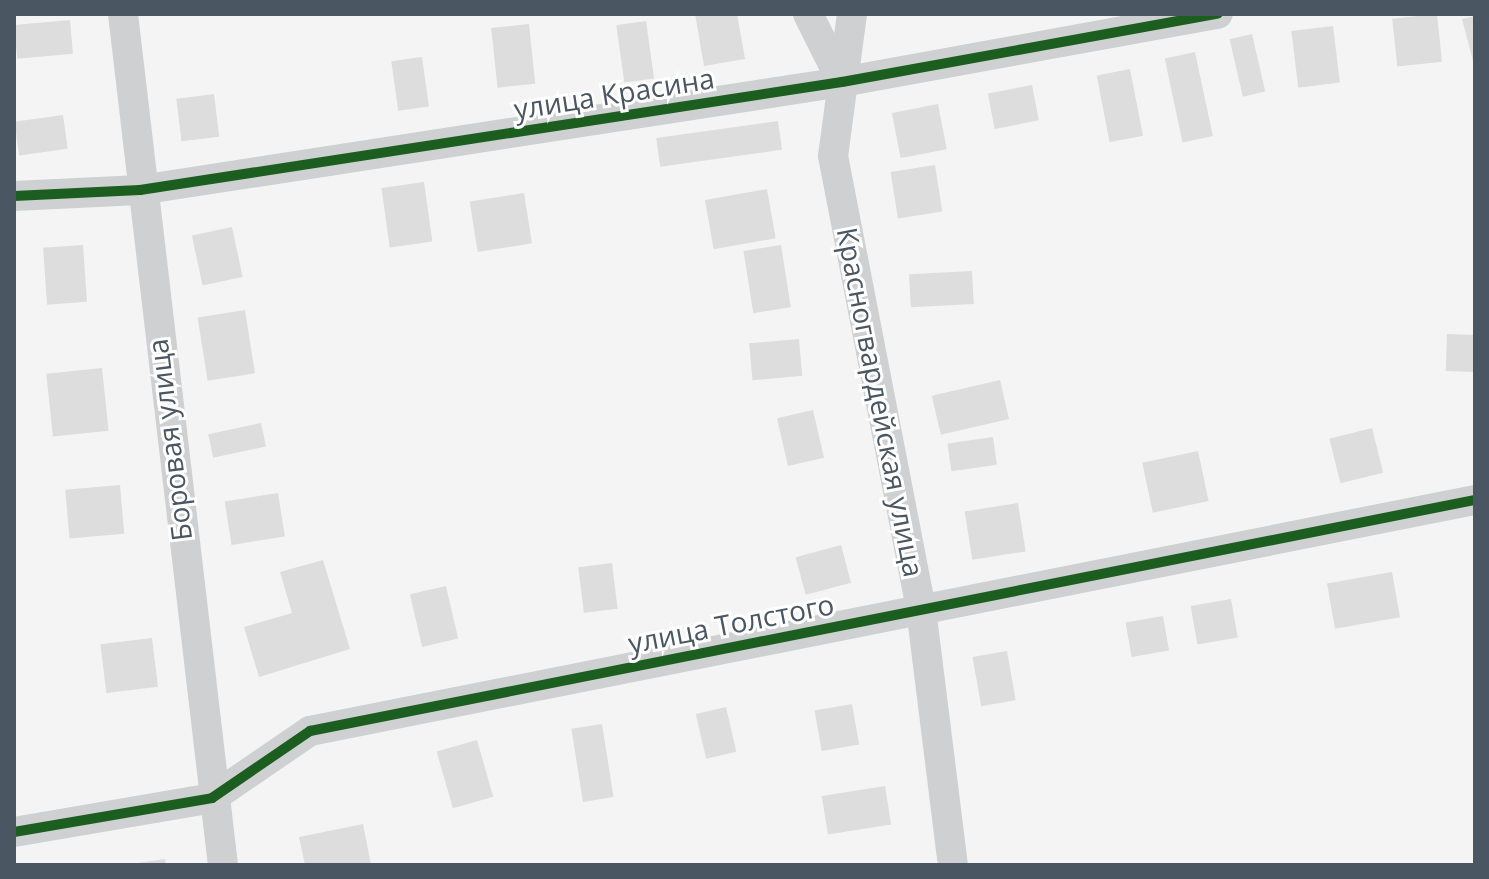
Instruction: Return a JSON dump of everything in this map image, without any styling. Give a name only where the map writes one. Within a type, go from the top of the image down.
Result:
[{"type":"street","name":"Боровая улица","points":[[123,14],[140,190],[212,798],[223,865]]},
{"type":"street","points":[[808,14],[842,82]]},
{"type":"street","name":"Красногвардейская улица","points":[[852,14],[833,156],[921,609],[953,865]]},
{"type":"street","name":"улица Красина","points":[[14,196],[140,190],[842,82],[1218,14]]},
{"type":"street","name":"улица Толстого","points":[[14,832],[212,798],[310,731],[1475,500]]},
{"type":"building","points":[[695,14],[737,14],[745,59],[704,66]]},
{"type":"building","points":[[1437,14],[1442,62],[1397,66],[1392,19]]},
{"type":"building","points":[[1475,16],[1475,65],[1474,65],[1462,19]]},
{"type":"building","points":[[70,20],[73,54],[17,59],[14,25]]},
{"type":"building","points":[[646,21],[654,78],[624,83],[616,25]]},
{"type":"building","points":[[529,24],[535,84],[497,88],[491,28]]},
{"type":"building","points":[[1333,26],[1340,83],[1298,88],[1291,31]]},
{"type":"building","points":[[1252,34],[1265,91],[1243,97],[1230,39]]},
{"type":"building","points":[[1195,52],[1213,136],[1183,143],[1165,58]]},
{"type":"building","points":[[422,57],[429,107],[398,111],[391,61]]},
{"type":"building","points":[[1130,69],[1143,136],[1110,142],[1097,75]]},
{"type":"building","points":[[1032,85],[1039,120],[995,129],[988,94]]},
{"type":"building","points":[[214,94],[219,137],[182,141],[176,99]]},
{"type":"building","points":[[938,104],[947,149],[901,158],[892,113]]},
{"type":"building","points":[[63,115],[68,149],[19,155],[14,122]]},
{"type":"building","points":[[778,121],[782,150],[660,167],[656,138]]},
{"type":"building","points":[[935,165],[942,211],[898,218],[891,172]]},
{"type":"building","points":[[424,182],[432,241],[390,247],[381,188]]},
{"type":"building","points":[[767,189],[776,238],[714,249],[705,200]]},
{"type":"building","points":[[524,193],[532,243],[478,252],[470,202]]},
{"type":"building","points":[[232,227],[243,277],[202,285],[192,236]]},
{"type":"building","points":[[83,245],[87,302],[47,305],[43,248]]},
{"type":"building","points":[[781,245],[791,307],[753,313],[743,251]]},
{"type":"building","points":[[972,271],[974,304],[911,307],[909,274]]},
{"type":"building","points":[[245,310],[255,373],[208,381],[198,318]]},
{"type":"building","points":[[1447,334],[1475,335],[1474,372],[1446,371]]},
{"type":"building","points":[[799,339],[802,376],[752,380],[749,343]]},
{"type":"building","points":[[102,368],[109,431],[53,437],[46,374]]},
{"type":"building","points":[[1000,380],[1009,419],[941,435],[932,396]]},
{"type":"building","points":[[813,410],[824,458],[788,466],[777,418]]},
{"type":"building","points":[[261,423],[266,446],[213,458],[208,434]]},
{"type":"building","points":[[1372,428],[1383,473],[1340,483],[1329,439]]},
{"type":"building","points":[[993,437],[997,465],[951,471],[947,443]]},
{"type":"building","points":[[1198,451],[1209,501],[1153,513],[1142,463]]},
{"type":"building","points":[[120,485],[124,534],[69,539],[65,490]]},
{"type":"building","points":[[278,493],[285,536],[232,545],[225,501]]},
{"type":"building","points":[[1018,503],[1026,551],[972,560],[965,511]]},
{"type":"building","points":[[841,545],[851,583],[806,595],[796,557]]},
{"type":"building","points":[[323,560],[350,649],[259,677],[244,627],[292,613],[280,572]]},
{"type":"building","points":[[612,563],[618,609],[584,613],[578,567]]},
{"type":"building","points":[[1392,572],[1400,617],[1335,629],[1327,583]]},
{"type":"building","points":[[446,586],[458,639],[422,647],[410,594]]},
{"type":"building","points":[[1231,599],[1238,637],[1197,645],[1191,606]]},
{"type":"building","points":[[1163,616],[1169,650],[1132,657],[1126,623]]},
{"type":"building","points":[[152,638],[158,687],[106,693],[100,644]]},
{"type":"building","points":[[1007,651],[1016,700],[981,706],[973,657]]},
{"type":"building","points":[[852,704],[859,744],[822,751],[815,711]]},
{"type":"building","points":[[726,707],[736,752],[706,759],[696,714]]},
{"type":"building","points":[[602,724],[614,797],[583,802],[571,729]]},
{"type":"building","points":[[477,740],[493,797],[453,808],[437,752]]},
{"type":"building","points":[[885,786],[891,825],[828,835],[822,796]]},
{"type":"building","points":[[363,824],[371,865],[305,865],[299,837]]},
{"type":"building","points":[[165,859],[166,865],[138,863]]},
{"type":"cycle path","points":[[14,196],[140,190],[842,82],[1218,14]]},
{"type":"cycle path","points":[[14,832],[212,798],[310,731],[1475,500]]}]
